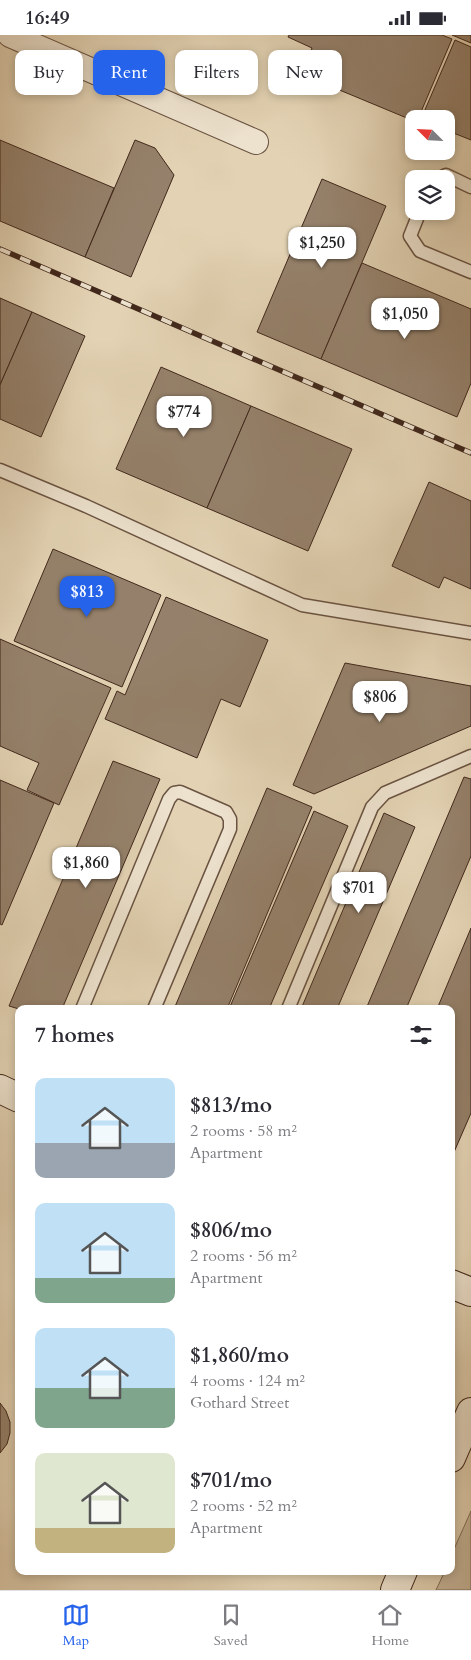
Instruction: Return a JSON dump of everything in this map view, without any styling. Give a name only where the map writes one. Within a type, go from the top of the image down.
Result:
[{"type":"street","points":[[10,35],[256,142]]},
{"type":"street","points":[[0,1089],[15,1095]]},
{"type":"street","points":[[455,1286],[471,1292]]},
{"type":"street","points":[[455,1450],[471,1412]]},
{"type":"street","points":[[395,1590],[401,1575]]},
{"type":"lane","points":[[455,179],[471,187]]},
{"type":"lane","points":[[416,220],[410,236],[420,251],[471,272]]},
{"type":"lane","points":[[0,470],[86,506],[302,605],[471,633]]},
{"type":"lane","points":[[290,1005],[372,807],[385,793],[471,756]]},
{"type":"lane","points":[[84,1005],[170,799],[174,793],[180,792],[226,812],[230,819],[230,829],[156,1005]]},
{"type":"shaded area","points":[[471,1511],[471,1590],[436,1590],[443,1575],[455,1575],[455,1547]]},
{"type":"building","points":[[289,35],[442,35],[452,39],[422,110],[405,110],[405,117],[342,91],[342,50],[311,50],[312,48],[288,37]]},
{"type":"building","points":[[452,35],[471,35],[471,43]]},
{"type":"building","points":[[455,40],[471,47],[471,140],[455,134],[455,110],[425,110]]},
{"type":"building","points":[[0,140],[114,188],[85,257],[0,221]]},
{"type":"building","points":[[135,140],[155,148],[174,175],[131,277],[85,257]]},
{"type":"building","points":[[322,179],[386,206],[321,359],[257,332]]},
{"type":"building","points":[[362,263],[471,309],[471,383],[457,417],[321,359]]},
{"type":"building","points":[[0,298],[32,312],[0,385]]},
{"type":"building","points":[[32,312],[85,336],[41,437],[0,419],[0,385]]},
{"type":"building","points":[[161,367],[251,406],[207,508],[116,469]]},
{"type":"building","points":[[251,406],[352,449],[308,551],[207,508]]},
{"type":"building","points":[[429,482],[471,501],[471,589],[444,577],[439,588],[392,566]]},
{"type":"building","points":[[53,549],[161,595],[122,687],[14,641]]},
{"type":"building","points":[[166,597],[268,640],[240,707],[221,699],[197,758],[105,719],[117,691],[125,695]]},
{"type":"building","points":[[0,639],[111,688],[59,805],[27,790],[39,763],[0,746]]},
{"type":"building","points":[[345,663],[471,686],[471,726],[314,794],[293,785]]},
{"type":"building","points":[[113,761],[160,779],[64,1005],[15,1005],[15,1008],[9,1006]]},
{"type":"building","points":[[464,777],[471,779],[471,856],[408,1005],[368,1005]]},
{"type":"building","points":[[0,780],[54,803],[2,925],[0,924]]},
{"type":"building","points":[[267,788],[312,807],[229,1005],[176,1005]]},
{"type":"building","points":[[314,811],[348,826],[271,1005],[231,1005]]},
{"type":"building","points":[[384,813],[415,827],[339,1005],[303,1005]]},
{"type":"building","points":[[471,928],[471,1113],[455,1150],[455,1005],[439,1005]]},
{"type":"building","points":[[0,1403],[6,1411],[10,1422],[10,1433],[7,1444],[0,1453]]},
{"type":"railway","points":[[0,249],[471,453]]}]
